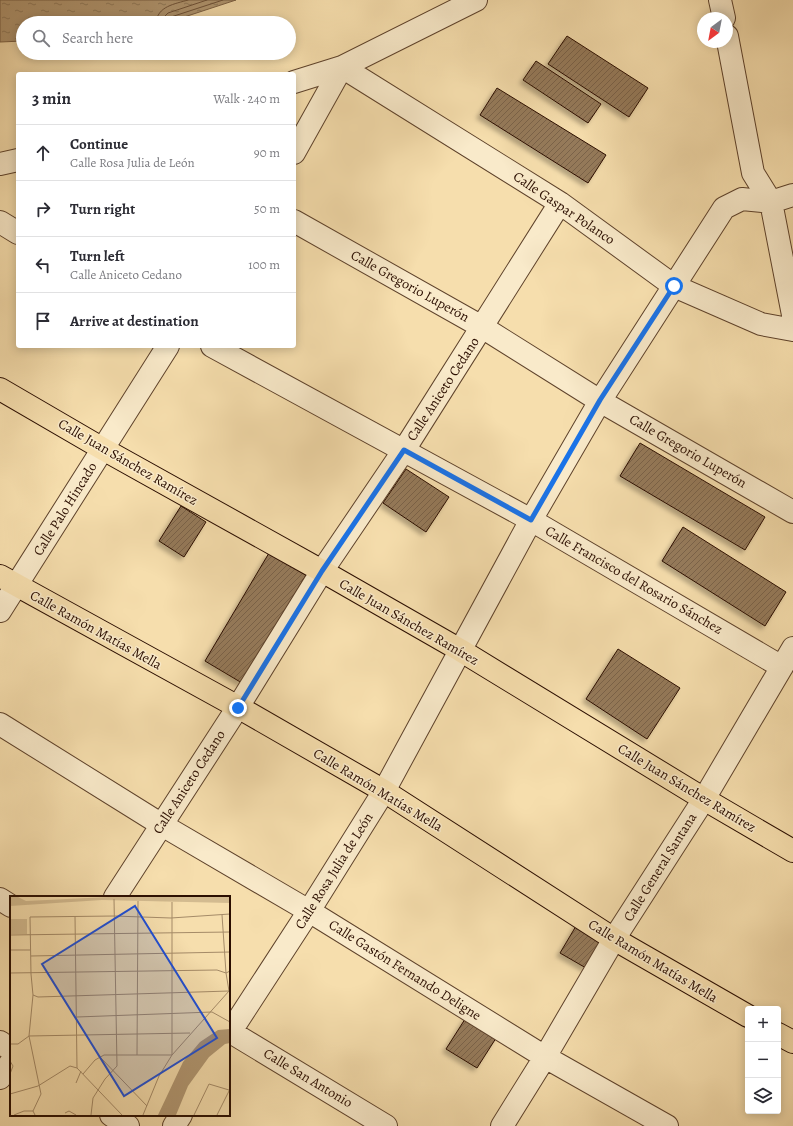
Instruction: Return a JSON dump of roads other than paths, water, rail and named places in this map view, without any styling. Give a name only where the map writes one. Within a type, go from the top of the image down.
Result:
[{"type":"main road","name":"Calle Juan Sánchez Ramírez","points":[[0,389],[103,449],[460,650],[704,799],[793,851]]},
{"type":"main road","name":"Calle Ramón Matías Mella","points":[[8,581],[238,708],[384,791],[614,939],[745,1014]]},
{"type":"main road","points":[[781,1036],[793,1042]]},
{"type":"street","points":[[296,81],[342,67],[476,0]]},
{"type":"street","points":[[720,0],[723,12]]},
{"type":"street","points":[[729,48],[753,173],[771,202],[793,315]]},
{"type":"street","points":[[296,149],[342,67]]},
{"type":"street","name":"Calle Gaspar Polanco","points":[[342,67],[560,203],[674,286],[761,324],[793,330]]},
{"type":"street","points":[[0,164],[16,160]]},
{"type":"street","name":"Calle Rosa Julia de León","points":[[230,1030],[309,911],[384,791],[531,520],[600,400],[724,208],[742,199],[771,202],[793,195]]},
{"type":"street","name":"Calle Aniceto Cedano","points":[[116,896],[238,708],[322,571],[404,450],[560,203]]},
{"type":"street","points":[[0,222],[16,232]]},
{"type":"street","name":"Calle Gregorio Luperón","points":[[296,222],[482,327],[600,400],[793,512]]},
{"type":"street","name":"Calle Palo Hincado","points":[[0,611],[8,581],[103,449],[167,348]]},
{"type":"street","name":"Calle Francisco del Rosario Sánchez","points":[[216,348],[531,520],[782,667]]},
{"type":"street","name":"Calle General Santana","points":[[502,1126],[614,939],[704,799],[793,648]]},
{"type":"street","name":"Calle Gastón Fernando Deligne","points":[[0,724],[162,825],[309,911],[545,1056],[667,1126]]},
{"type":"street","points":[[0,899],[10,905]]},
{"type":"street","name":"Calle San Antonio","points":[[230,1033],[386,1126]]},
{"type":"street","points":[[0,1042],[10,1049]]},
{"type":"street","points":[[0,1078],[10,1063]]},
{"type":"street","points":[[113,1116],[128,1126]]},
{"type":"street","points":[[174,1126],[180,1116]]},
{"type":"water","points":[[0,0],[236,0],[187,16],[16,16],[16,41],[0,42]]}]
